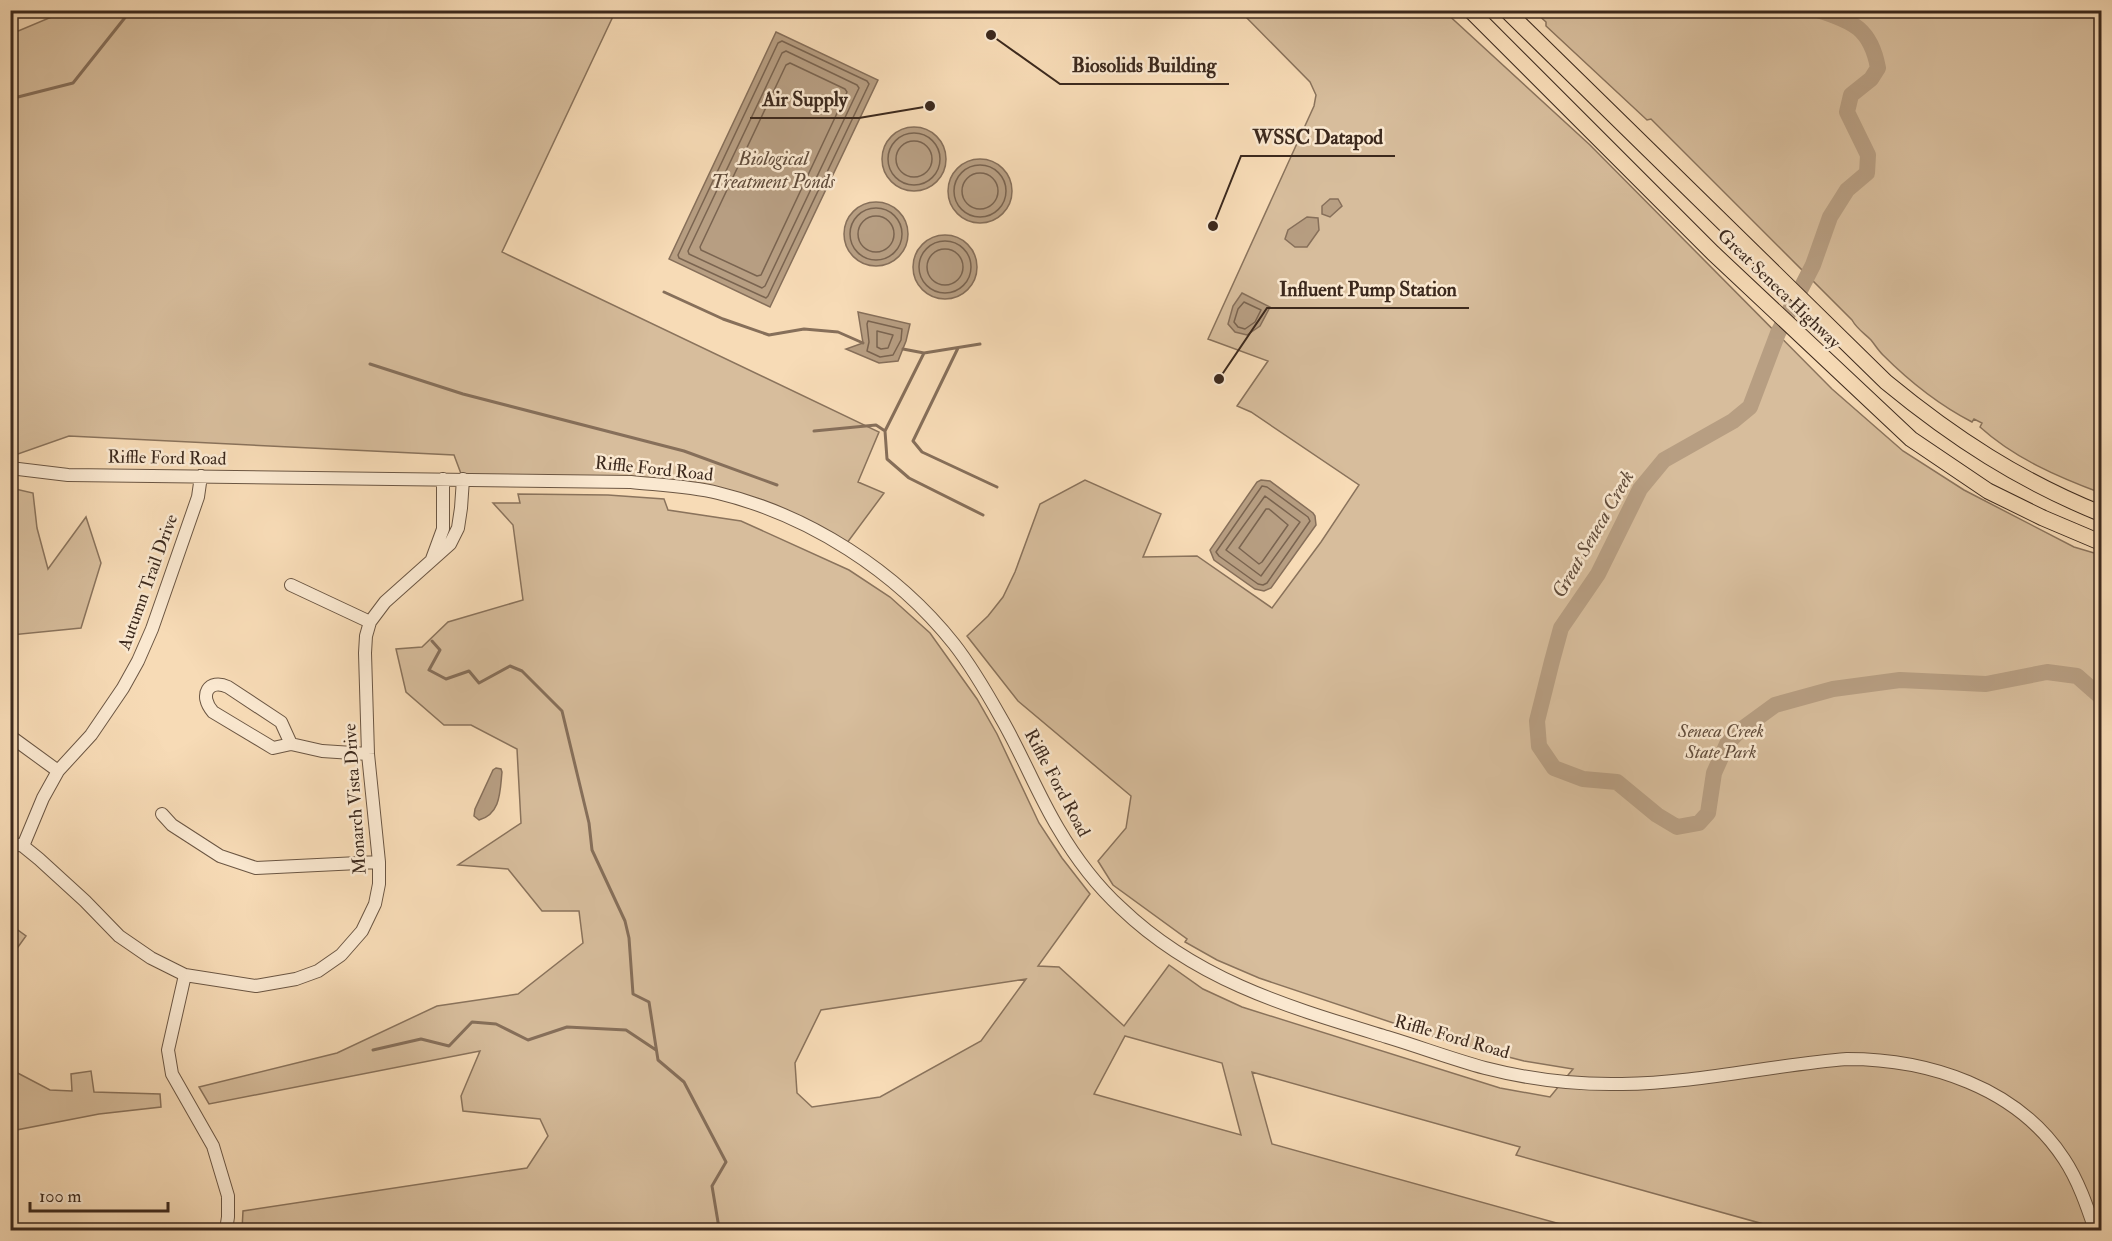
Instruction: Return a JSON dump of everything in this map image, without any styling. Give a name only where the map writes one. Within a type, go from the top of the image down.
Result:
[{"type":"main road","name":"Great Seneca Highway","points":[[1470,10],[1738,278],[1911,439],[1988,491],[2102,543]]},
{"type":"main road","name":"Great Seneca Highway","points":[[1506,10],[1827,327],[1886,382],[1961,441],[2036,485],[2102,514]]},
{"type":"street","name":"Riffle Ford Road","points":[[10,468],[68,475],[631,482],[686,487],[719,493],[785,516],[844,547],[872,566],[922,609],[953,644],[1002,720],[1057,826],[1093,878],[1119,907],[1152,937],[1189,962],[1228,982],[1292,1008],[1487,1069],[1558,1081],[1620,1084],[1670,1082],[1847,1059],[1875,1059],[1925,1067],[1962,1079],[1988,1091],[2009,1104],[2040,1131],[2064,1158],[2077,1183],[2095,1230]]},
{"type":"street","name":"Autumn Trail Drive","points":[[17,845],[58,771],[91,735],[138,661],[152,629],[198,497],[201,476]]},
{"type":"street","name":"Monarch Vista Drive","points":[[432,560],[443,529],[443,479]]},
{"type":"street","name":"Monarch Vista Drive","points":[[17,845],[39,858],[119,936],[151,958],[185,975],[256,986],[296,979],[318,971],[341,955],[362,931],[375,904],[379,884],[379,862],[368,754],[366,636],[370,622],[385,602],[450,544],[458,528],[462,479]]},
{"type":"street","points":[[291,585],[370,622]]},
{"type":"street","points":[[291,744],[281,722],[236,692],[222,684],[214,685],[208,691],[204,698],[213,712],[273,748],[291,744],[322,751],[368,754]]},
{"type":"street","points":[[10,736],[58,771]]},
{"type":"street","points":[[162,814],[171,825],[220,856],[256,868],[379,862]]},
{"type":"street","points":[[185,975],[168,1050],[172,1074],[213,1146],[228,1196],[226,1230]]},
{"type":"green space","points":[[68,10],[616,10],[502,252],[879,432],[858,482],[884,493],[844,547],[785,516],[686,487],[463,479],[454,455],[69,436],[18,454],[11,451],[11,34]]},
{"type":"green space","name":"Seneca Creek State Park","points":[[1240,11],[1444,11],[1590,145],[1832,389],[1903,451],[1964,490],[2074,547],[2101,555],[2101,1230],[1785,1230],[1516,1155],[1520,1147],[1252,1072],[1272,1144],[1582,1230],[242,1230],[243,1211],[527,1168],[548,1136],[540,1119],[463,1111],[461,1096],[480,1051],[209,1104],[199,1087],[337,1053],[437,1006],[518,994],[583,943],[579,911],[542,911],[508,869],[458,865],[521,823],[517,749],[471,725],[444,725],[406,692],[396,649],[422,647],[448,622],[523,600],[513,525],[493,503],[520,503],[518,494],[608,495],[664,499],[668,510],[741,521],[849,570],[890,597],[930,633],[977,699],[997,734],[1039,823],[1090,894],[1038,966],[1059,967],[1124,1026],[1169,965],[1203,989],[1242,1007],[1500,1088],[1550,1097],[1573,1069],[1524,1061],[1450,1042],[1259,978],[1217,960],[1185,942],[1187,939],[1113,885],[1098,861],[1126,828],[1131,796],[1018,701],[967,636],[988,616],[1003,597],[1015,572],[1040,504],[1085,480],[1161,514],[1143,557],[1197,556],[1272,608],[1321,542],[1359,485],[1251,412],[1237,406],[1268,361],[1208,339],[1314,106],[1316,95],[1310,82]],"holes":[[[1026,979],[981,1041],[880,1097],[812,1107],[797,1093],[795,1063],[821,1010]],[[1125,1036],[1222,1063],[1241,1135],[1094,1094]]]},
{"type":"green space","points":[[1534,11],[2101,11],[2101,493],[2053,473],[2007,448],[1980,427],[1982,423],[1974,419],[1972,422],[1960,415],[1936,400],[1903,374],[1651,119],[1647,120],[1546,26],[1546,22]]},
{"type":"green space","points":[[11,488],[33,493],[37,528],[48,569],[86,517],[101,563],[81,628],[11,635]]},
{"type":"green space","points":[[11,925],[26,936],[18,947],[11,944]]},
{"type":"green space","points":[[10,1069],[50,1090],[72,1091],[71,1074],[91,1071],[94,1092],[160,1094],[161,1107],[99,1114],[11,1131]]},
{"type":"water","name":"Biological Treatment Ponds","points":[[776,32],[878,80],[770,307],[669,259]]},
{"type":"water","points":[[914,127],[937,136],[946,159],[937,182],[914,191],[891,182],[882,159],[891,136]]},
{"type":"water","points":[[980,159],[1003,168],[1012,191],[1003,214],[980,223],[957,214],[948,191],[957,168]]},
{"type":"water","points":[[1330,199],[1338,199],[1342,206],[1330,217],[1322,214],[1322,206]]},
{"type":"water","points":[[876,202],[899,211],[908,234],[899,257],[876,266],[853,257],[844,234],[853,211]]},
{"type":"water","points":[[1307,217],[1318,218],[1319,230],[1307,247],[1295,247],[1285,239],[1288,230]]},
{"type":"water","points":[[945,235],[968,244],[977,267],[968,290],[945,299],[922,290],[913,267],[922,244]]},
{"type":"water","points":[[1242,293],[1270,307],[1260,326],[1247,335],[1235,332],[1228,324],[1233,306]]},
{"type":"water","points":[[858,312],[910,324],[898,361],[879,363],[846,349],[863,343]]},
{"type":"water","points":[[1270,481],[1313,513],[1316,525],[1271,588],[1264,591],[1255,589],[1214,560],[1210,550],[1257,482]]},
{"type":"water","points":[[496,768],[501,769],[502,772],[498,801],[492,813],[479,820],[474,816],[475,809]]},
{"type":"waterway","points":[[10,99],[73,83],[131,10]]},
{"type":"waterway","name":"Great Seneca Creek","points":[[1818,10],[1841,18],[1858,28],[1871,44],[1875,55],[1878,68],[1871,79],[1851,95],[1847,112],[1868,155],[1867,173],[1847,190],[1830,217],[1813,265],[1778,333],[1750,407],[1733,421],[1664,460],[1640,489],[1598,574],[1561,628],[1537,721],[1539,746],[1554,768],[1583,779],[1617,782],[1657,815],[1677,827],[1699,823],[1708,813],[1714,773],[1727,744],[1738,732],[1775,705],[1833,689],[1900,680],[1986,684],[2047,672],[2077,676],[2102,698]]},
{"type":"waterway","points":[[664,292],[723,319],[769,335],[804,329],[838,332],[863,343]]},
{"type":"waterway","points":[[903,349],[924,353],[980,344]]},
{"type":"waterway","points":[[958,348],[913,441],[922,452],[997,487]]},
{"type":"waterway","points":[[924,353],[885,431],[887,459],[909,478],[983,515]]},
{"type":"waterway","points":[[370,364],[463,394],[684,451],[777,485]]},
{"type":"waterway","points":[[814,431],[876,425],[885,431]]},
{"type":"waterway","points":[[432,641],[440,650],[429,670],[446,679],[469,671],[479,683],[510,666],[522,671],[562,711],[589,823],[592,850],[625,921],[629,938],[633,994],[649,1002],[658,1060],[684,1082],[726,1162],[712,1186],[721,1230]]},
{"type":"waterway","points":[[373,1050],[421,1039],[449,1046],[472,1022],[496,1024],[528,1040],[567,1027],[626,1030],[656,1050]]},
{"type":"place","name":"Biosolids Building","points":[[991,35]]},
{"type":"place","name":"Air Supply","points":[[930,106]]},
{"type":"place","name":"WSSC Datapod","points":[[1213,226]]},
{"type":"place","name":"Influent Pump Station","points":[[1219,379]]}]
